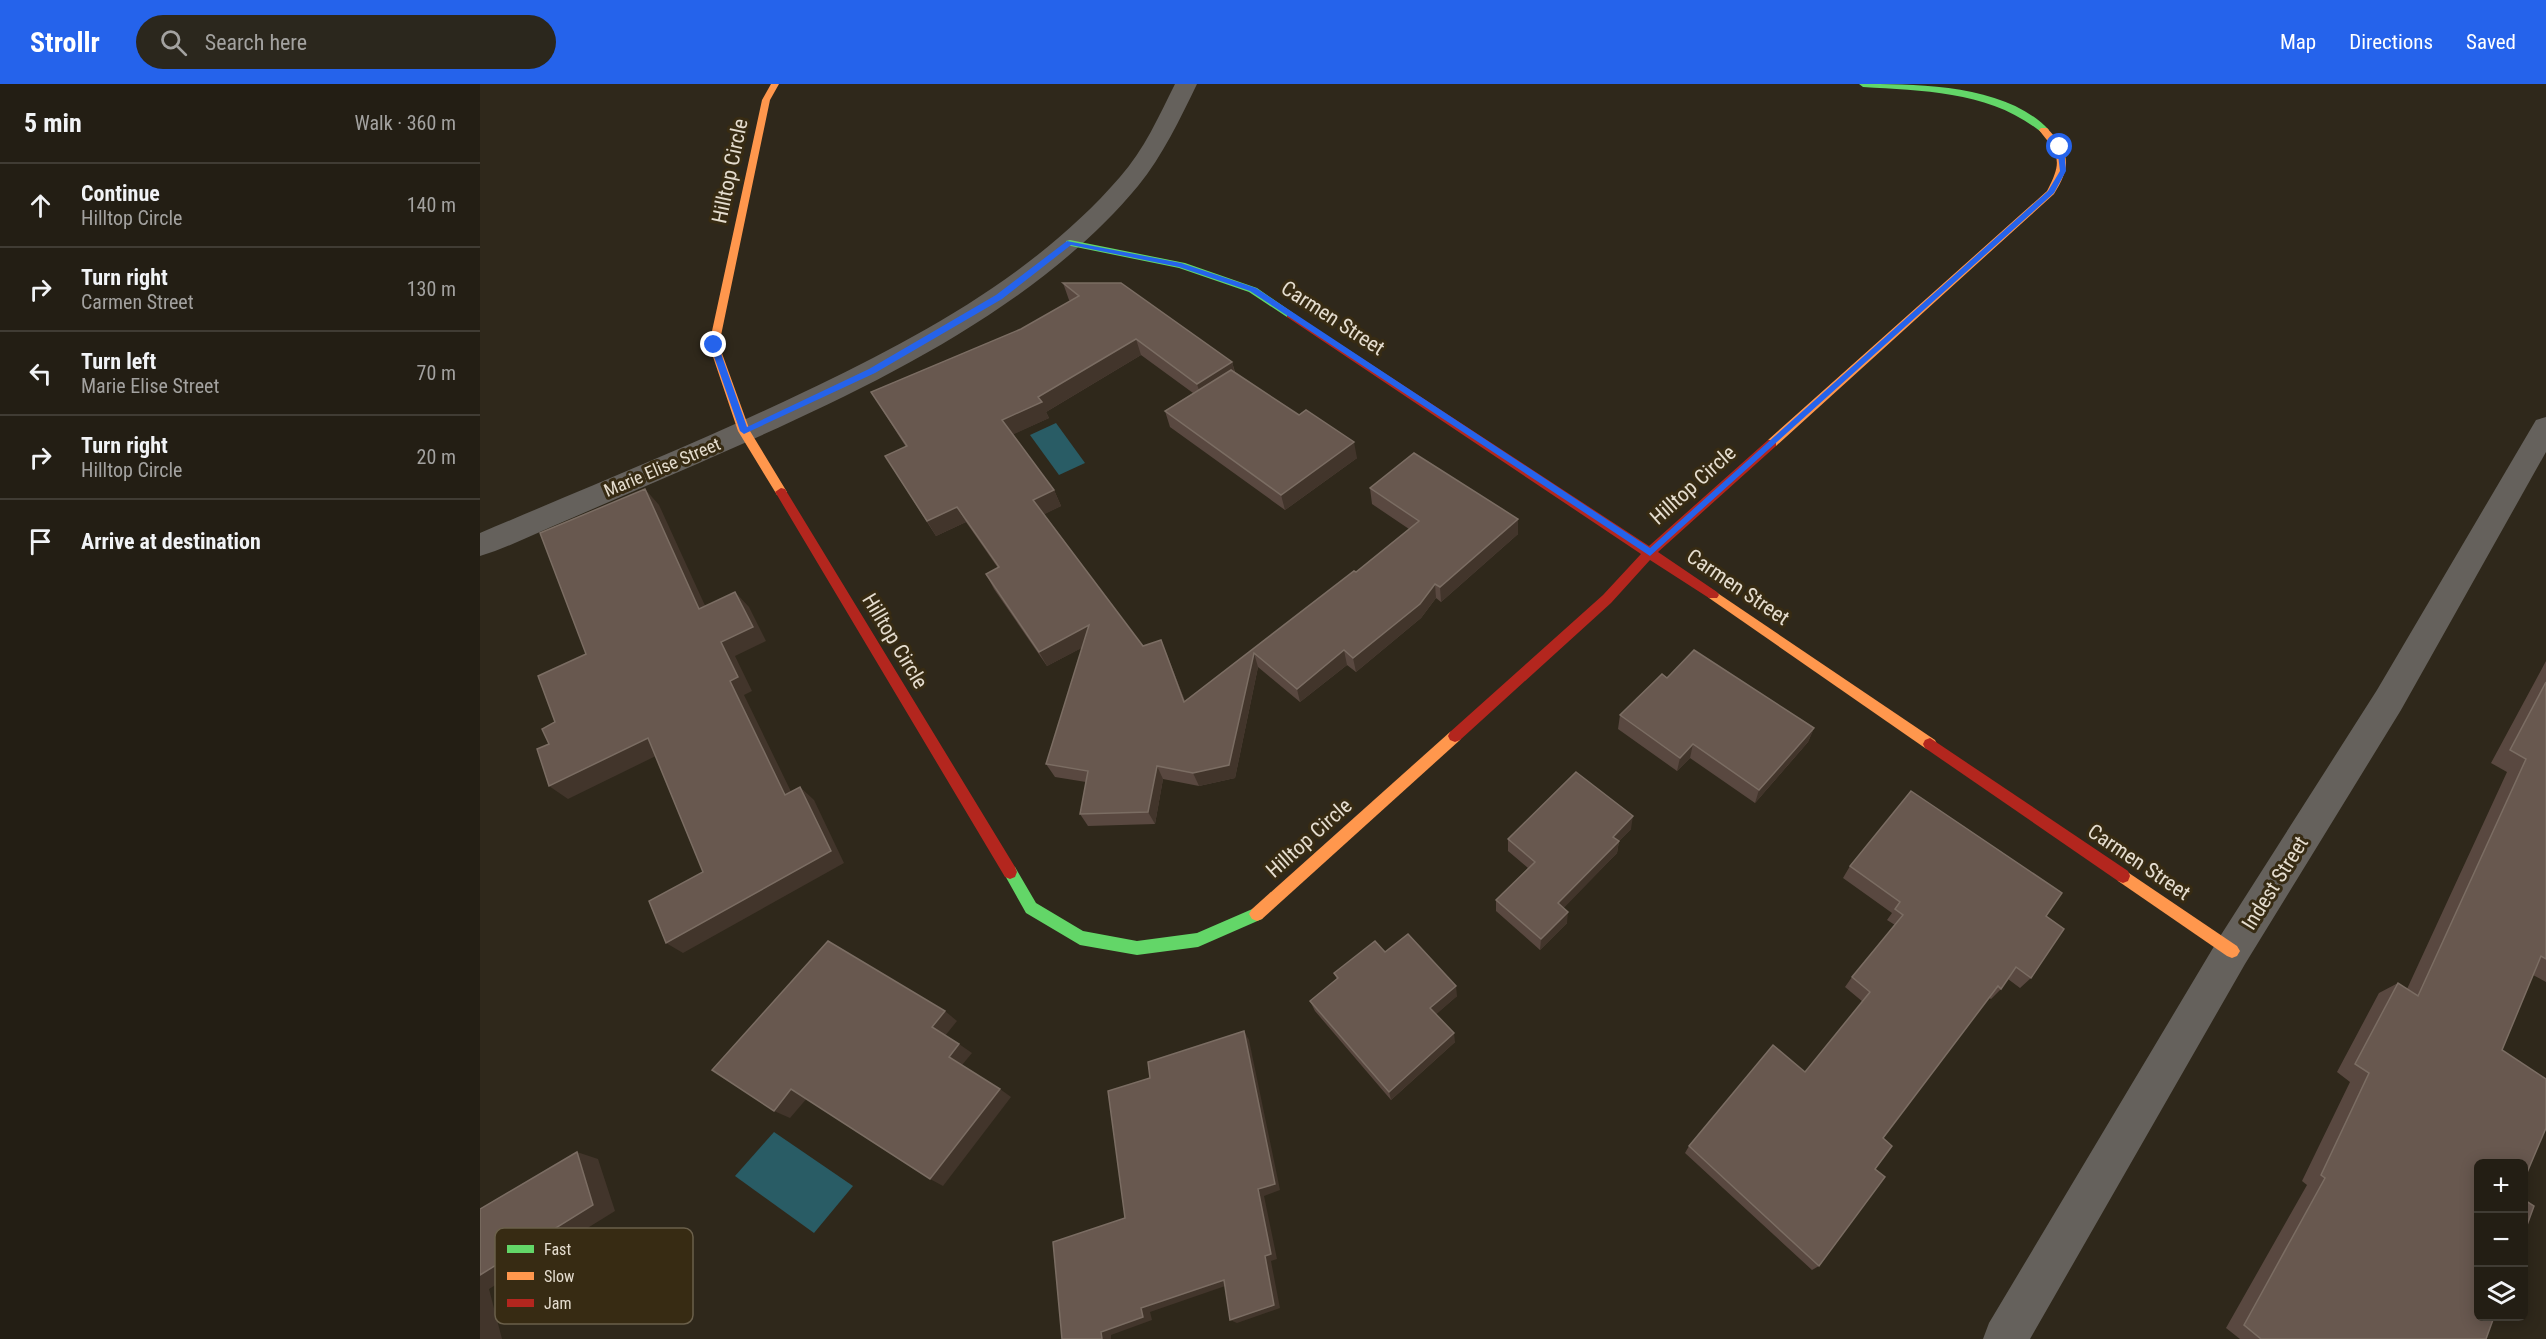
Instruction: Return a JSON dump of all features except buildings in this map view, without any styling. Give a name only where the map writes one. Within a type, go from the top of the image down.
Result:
[{"type":"street","name":"Hilltop Circle","points":[[775,84],[766,100],[714,345],[744,431],[1031,908],[1080,938],[1137,948],[1198,940],[1256,915],[1607,599],[1650,552],[2051,192],[2063,171],[2060,147],[2038,124],[2007,106],[1967,93],[1863,84]]},
{"type":"street","name":"Marie Elise Street","points":[[480,545],[744,431],[882,365],[999,297],[1070,243],[1129,181],[1161,136],[1186,84]]},
{"type":"street","name":"Carmen Street","points":[[1070,243],[1181,265],[1253,290],[1650,552],[2232,951]]},
{"type":"street","name":"Indest Street","points":[[2005,1339],[2232,951],[2390,700],[2546,427]]},
{"type":"water","points":[[1056,423],[1085,463],[1059,475],[1030,435]]},
{"type":"water","points":[[774,1132],[853,1186],[814,1233],[735,1176]]},
{"type":"traffic: fast","points":[[1863,84],[1933,90],[1983,98],[2027,116],[2044,130]]},
{"type":"traffic: fast","points":[[1070,243],[1181,265],[1253,290],[1291,315]]},
{"type":"traffic: fast","points":[[1010,872],[1031,908],[1080,938],[1137,948],[1198,940],[1257,914]]},
{"type":"traffic: slow","points":[[775,84],[766,100],[714,345],[744,431],[781,492]]},
{"type":"traffic: slow","points":[[1772,443],[2051,192],[2060,173],[2062,159],[2057,146],[2044,130]]},
{"type":"traffic: slow","points":[[1713,595],[1930,744]]},
{"type":"traffic: slow","points":[[1257,914],[1455,736]]},
{"type":"traffic: slow","points":[[2123,876],[2232,951]]},
{"type":"traffic: jam","points":[[1291,315],[1713,595]]},
{"type":"traffic: jam","points":[[1455,736],[1607,599],[1650,552],[1772,443]]},
{"type":"traffic: jam","points":[[781,492],[1010,872]]},
{"type":"traffic: jam","points":[[1930,744],[2123,876]]},
{"type":"route","points":[[714,345],[744,431],[872,371],[999,297],[1070,243],[1181,265],[1253,290],[1650,552],[2051,192],[2063,171],[2060,147]]}]
